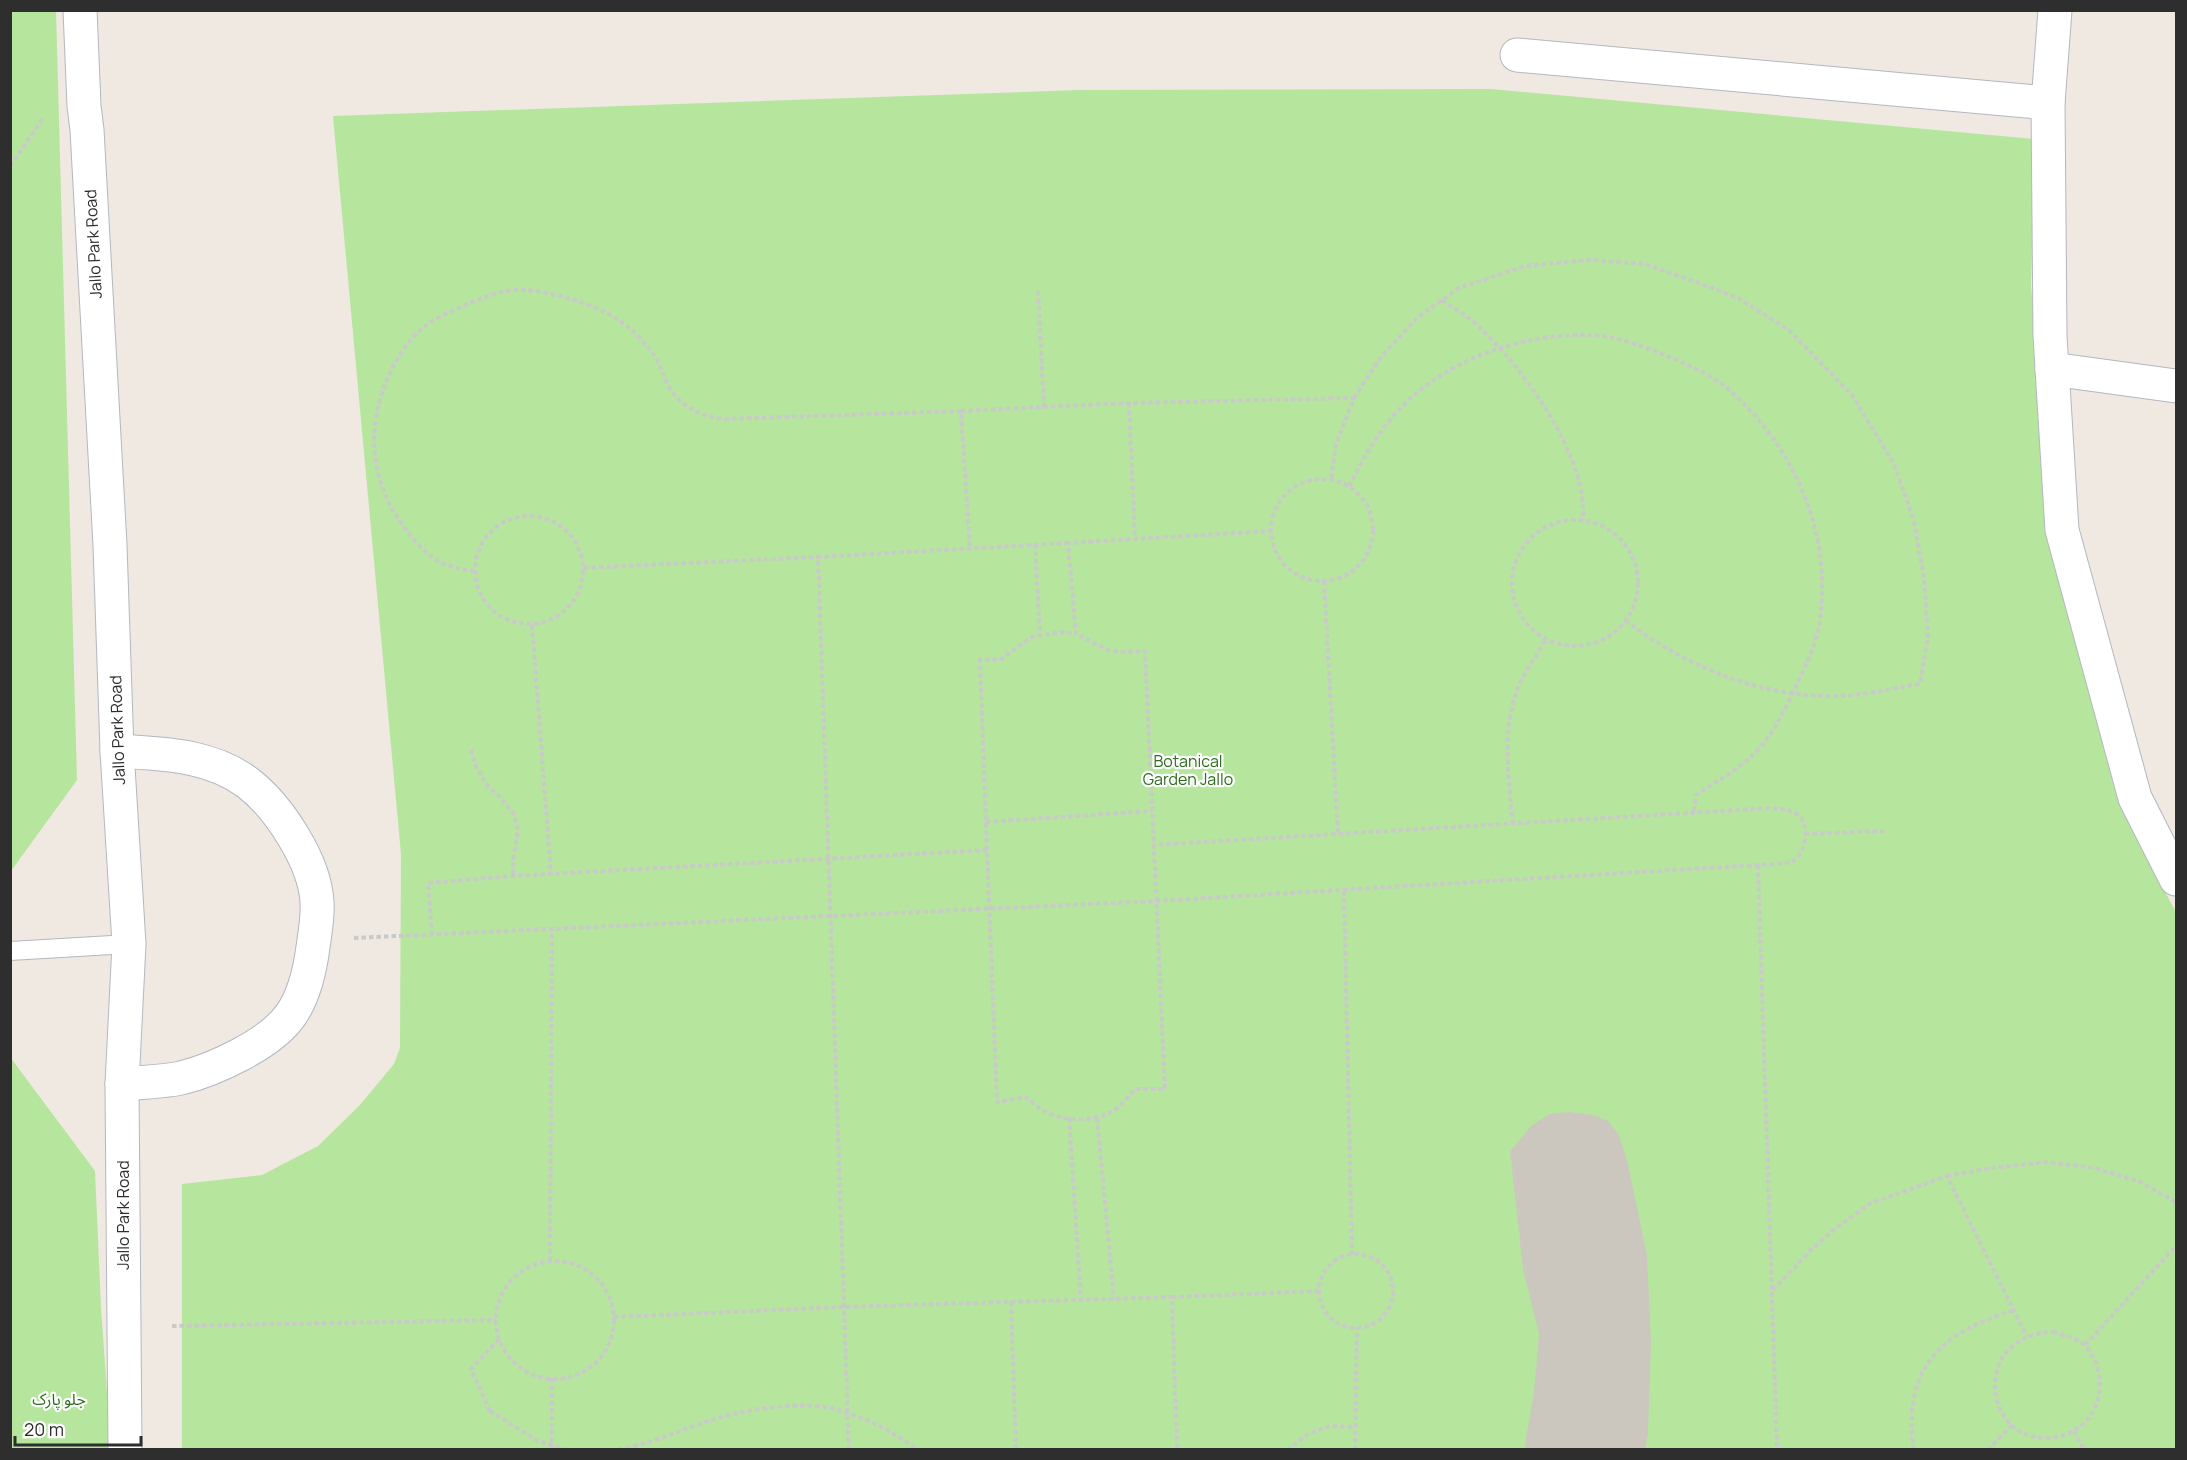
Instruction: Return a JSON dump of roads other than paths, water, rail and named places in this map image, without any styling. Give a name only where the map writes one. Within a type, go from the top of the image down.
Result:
[{"type":"street","name":"Jallo Park Road","points":[[80,10],[110,545],[117,751],[129,944],[122,1084],[125,1449]]},
{"type":"street","points":[[2055,10],[2048,103],[2052,369],[2062,530],[2135,798],[2176,879]]},
{"type":"street","points":[[1517,55],[2048,103]]},
{"type":"street","points":[[2052,369],[2176,386]]},
{"type":"street","points":[[117,751],[167,754],[197,759],[248,783],[290,830],[312,874],[317,902],[310,967],[302,992],[290,1016],[270,1035],[220,1065],[180,1078],[122,1084]]},
{"type":"lane","points":[[10,951],[129,944]]},
{"type":"park label","name":"Botanical Garden Jallo","points":[[1188,770]]},
{"type":"park label","name":"جلو پارک","points":[[59,1399]]}]
